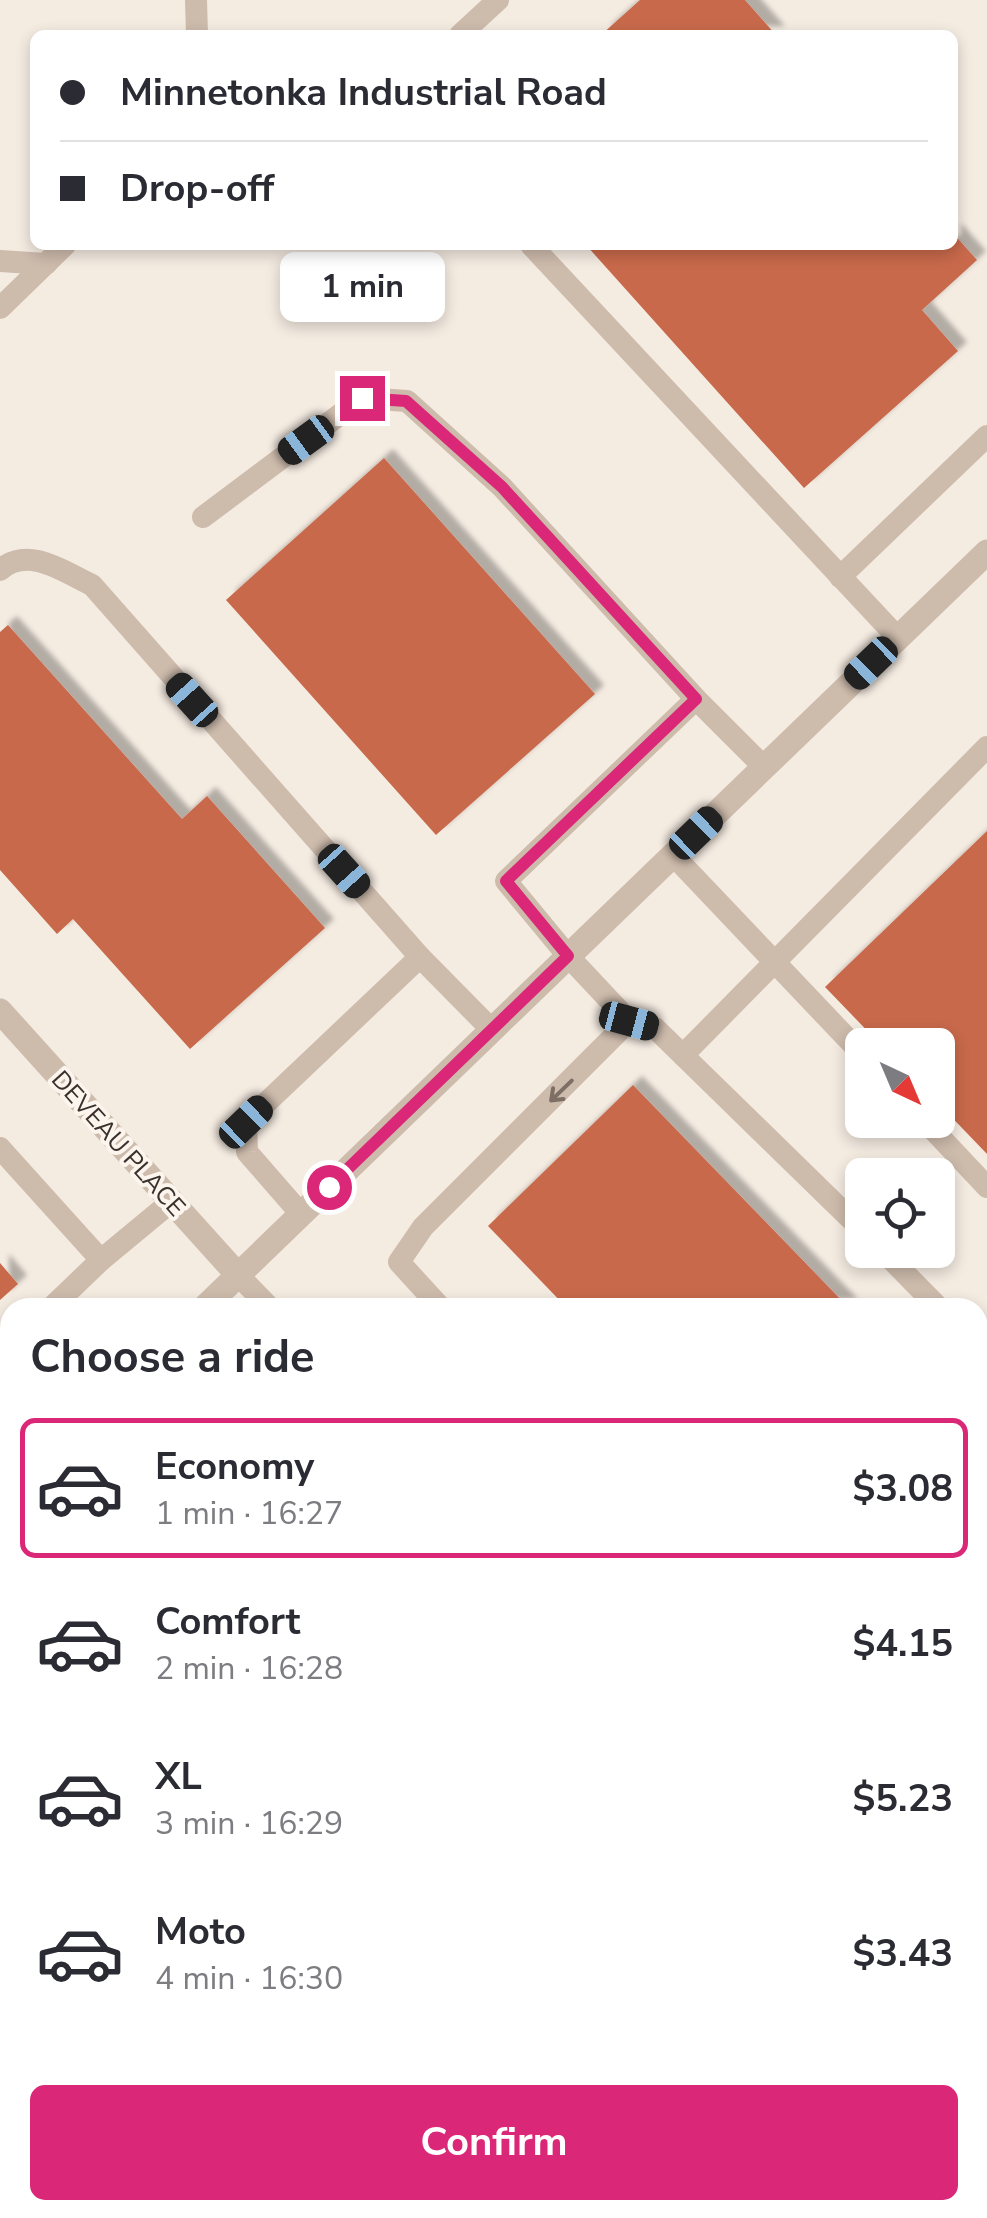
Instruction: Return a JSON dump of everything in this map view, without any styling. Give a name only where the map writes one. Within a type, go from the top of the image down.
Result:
[{"type":"street","points":[[214,1298],[987,552]]},
{"type":"street","name":"DEVEAU PLACE","points":[[0,1011],[238,1275]]},
{"type":"lane","points":[[196,0],[197,30]]},
{"type":"lane","points":[[465,30],[498,0]]},
{"type":"lane","points":[[0,308],[60,250]]},
{"type":"lane","points":[[536,250],[898,638]]},
{"type":"lane","points":[[0,261],[46,264]]},
{"type":"lane","points":[[203,518],[362,398],[406,401],[502,487],[696,699],[764,766]]},
{"type":"lane","points":[[840,577],[987,436]]},
{"type":"lane","points":[[0,570],[8,562],[38,560],[92,586],[420,957],[492,1030]]},
{"type":"lane","points":[[696,699],[506,881],[629,1021],[655,1028],[845,1213]]},
{"type":"lane","points":[[683,1055],[987,747]]},
{"type":"lane","points":[[672,855],[845,1036]]},
{"type":"lane","points":[[302,1214],[247,1152],[246,1122],[420,957]]},
{"type":"lane","points":[[432,1298],[399,1262],[423,1226],[629,1021]]},
{"type":"lane","points":[[941,1138],[987,1187]]},
{"type":"lane","points":[[0,1148],[102,1260]]},
{"type":"lane","points":[[62,1298],[171,1202]]},
{"type":"lane","points":[[900,1268],[929,1298]]},
{"type":"lane","points":[[238,1275],[260,1298]]},
{"type":"building","points":[[640,0],[745,0],[772,30],[607,30]]},
{"type":"building","points":[[958,239],[977,260],[922,310],[958,351],[804,488],[590,250],[958,250]]},
{"type":"building","points":[[384,458],[595,694],[436,835],[226,600]]},
{"type":"building","points":[[8,625],[182,819],[207,796],[325,928],[190,1049],[73,919],[57,934],[0,870],[0,632]]},
{"type":"building","points":[[987,831],[987,1154],[955,1121],[955,1028],[865,1028],[825,987]]},
{"type":"building","points":[[633,1085],[839,1298],[557,1298],[488,1226]]},
{"type":"building","points":[[0,1263],[18,1284],[0,1298]]},
{"type":"route","points":[[329,1187],[568,956],[506,881],[696,699],[502,487],[406,401],[362,398]]}]
